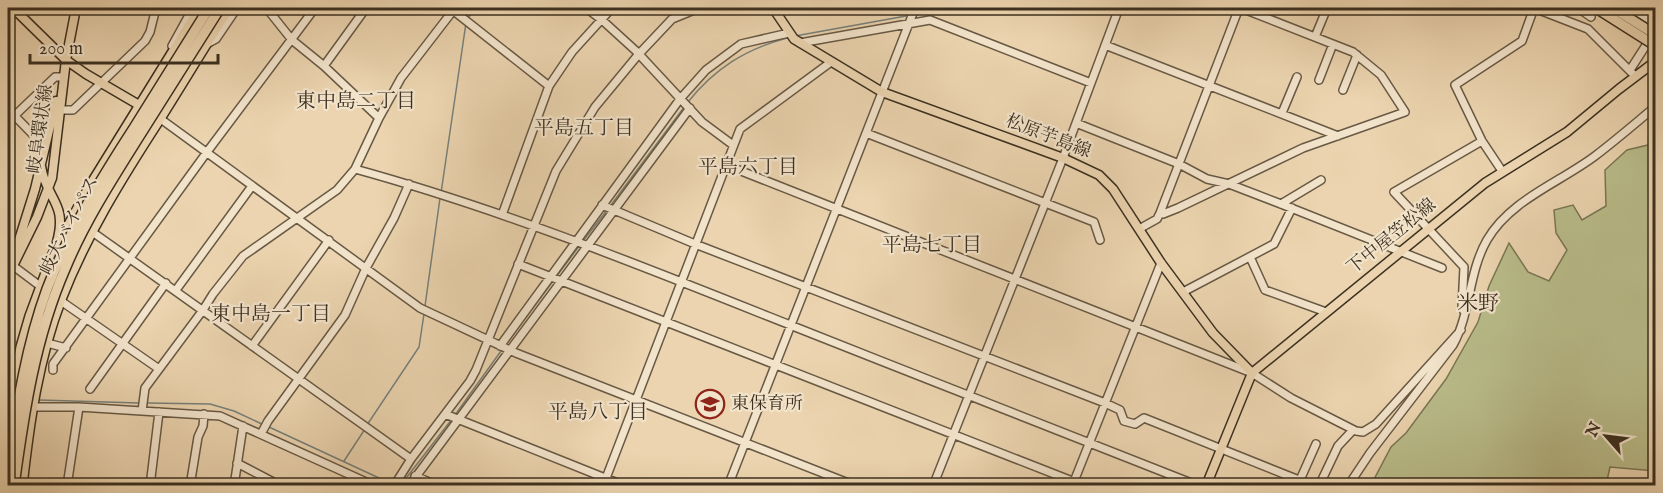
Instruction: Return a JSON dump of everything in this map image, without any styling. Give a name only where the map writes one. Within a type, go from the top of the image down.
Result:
[{"type":"highway","name":"岐大バイパス","points":[[8,467],[29,348],[38,315],[56,267],[94,193],[209,8]]},
{"type":"highway","name":"岐大バイパス","points":[[14,486],[38,348],[64,270],[85,226],[111,181],[220,8]]},
{"type":"highway","points":[[8,467],[21,408],[47,343],[60,301],[91,231],[229,8]]},
{"type":"highway","points":[[1596,8],[1656,46]]},
{"type":"highway","points":[[1613,8],[1656,33]]},
{"type":"highway","points":[[8,411],[21,347],[40,286],[53,254],[71,218],[197,9]]},
{"type":"highway","points":[[22,486],[34,407],[32,383],[39,336],[52,327]]},
{"type":"main road","points":[[66,60],[76,8]]},
{"type":"main road","name":"松原芋島線","points":[[773,8],[793,37],[882,93],[1063,158],[1099,176],[1113,189],[1161,263],[1221,342],[1252,373]]},
{"type":"main road","points":[[16,9],[66,60],[139,105]]},
{"type":"main road","name":"岐阜環状線","points":[[8,276],[9,266],[42,160],[66,60]]},
{"type":"main road","name":"岐阜環状線","points":[[9,266],[37,217],[49,188],[66,60]]},
{"type":"main road","name":"下中屋笠松線","points":[[1206,486],[1252,373],[1502,171],[1567,132],[1632,73],[1655,61]]},
{"type":"main road","points":[[42,160],[41,170],[61,217],[53,254]]},
{"type":"street","points":[[59,110],[73,110],[148,37],[156,8]]},
{"type":"street","points":[[206,45],[216,39],[237,8]]},
{"type":"street","points":[[254,8],[268,10],[292,40],[324,66],[379,118]]},
{"type":"street","points":[[52,370],[54,364],[207,152],[315,8]]},
{"type":"street","points":[[324,66],[366,8]]},
{"type":"street","points":[[142,409],[145,388],[243,256],[337,190],[356,169],[379,118],[401,78],[452,8],[549,87]]},
{"type":"street","points":[[586,8],[602,20],[638,55],[702,122],[733,145]]},
{"type":"street","points":[[502,215],[549,87],[572,52],[612,8]]},
{"type":"street","points":[[396,482],[411,459],[452,417],[488,340],[556,171],[595,107],[638,55],[672,19],[688,9],[699,8]]},
{"type":"street","points":[[728,486],[915,8]]},
{"type":"street","points":[[933,486],[1063,158],[1119,8]]},
{"type":"street","points":[[1139,229],[1157,219],[1160,213],[1240,8],[1357,55],[1381,75],[1405,112],[1304,148],[1178,208],[1160,213]]},
{"type":"street","points":[[1315,37],[1327,8]]},
{"type":"street","points":[[1502,171],[1482,141],[1455,85],[1522,41],[1534,8],[1588,29],[1632,73],[1656,33]]},
{"type":"street","points":[[1578,8],[1591,17]]},
{"type":"street","points":[[1630,8],[1656,24]]},
{"type":"street","points":[[8,19],[16,9]]},
{"type":"street","points":[[555,279],[685,104],[706,70],[741,44],[930,20],[1091,83]]},
{"type":"street","points":[[1319,80],[1333,44]]},
{"type":"street","points":[[1105,45],[1338,136]]},
{"type":"street","points":[[1343,90],[1357,55]]},
{"type":"street","points":[[604,482],[740,129],[831,62]]},
{"type":"street","points":[[8,122],[56,77],[61,77]]},
{"type":"street","points":[[1282,113],[1297,77]]},
{"type":"street","points":[[409,486],[452,417],[685,104]]},
{"type":"street","points":[[139,105],[329,240],[420,308],[504,348],[856,486]]},
{"type":"street","points":[[1348,486],[1370,453],[1453,345],[1461,330],[1477,264],[1486,242],[1499,222],[1522,203],[1594,157],[1656,106]]},
{"type":"street","points":[[8,110],[45,147]]},
{"type":"street","points":[[1076,123],[1179,164],[1207,178],[1292,208],[1442,268]]},
{"type":"street","points":[[866,134],[1094,222],[1100,240]]},
{"type":"street","points":[[1465,314],[1462,308],[1464,267],[1394,192],[1482,141]]},
{"type":"street","points":[[726,165],[1252,373],[1291,398],[1353,430],[1363,432],[1376,424],[1461,330]]},
{"type":"street","points":[[356,169],[442,194],[582,243],[1198,486]]},
{"type":"street","points":[[1281,204],[1321,180]]},
{"type":"street","points":[[264,428],[345,315],[366,267],[394,218],[409,184]]},
{"type":"street","points":[[176,290],[252,186]]},
{"type":"street","points":[[608,208],[1105,403],[1120,410],[1124,421],[1135,424],[1144,418],[1314,486]]},
{"type":"street","points":[[1183,292],[1274,244],[1292,208]]},
{"type":"street","points":[[91,231],[411,459]]},
{"type":"street","points":[[252,346],[329,240]]},
{"type":"street","points":[[1250,257],[1265,290],[1326,312]]},
{"type":"street","points":[[1073,483],[1161,263]]},
{"type":"street","points":[[518,264],[1085,486]]},
{"type":"street","points":[[9,266],[159,369]]},
{"type":"street","points":[[90,389],[166,283]]},
{"type":"street","points":[[47,343],[66,348]]},
{"type":"street","points":[[8,411],[34,407],[79,407],[142,409],[220,416],[243,426],[264,428],[375,486]]},
{"type":"street","points":[[67,486],[79,407]]},
{"type":"street","points":[[150,486],[159,412]]},
{"type":"street","points":[[190,486],[204,414]]},
{"type":"street","points":[[452,417],[604,482],[625,486]]},
{"type":"street","points":[[234,486],[243,426]]},
{"type":"street","points":[[1319,486],[1338,446],[1353,430]]},
{"type":"street","points":[[1300,482],[1316,444]]},
{"type":"street","points":[[237,463],[281,486]]},
{"type":"street","points":[[415,476],[439,486]]},
{"type":"green space","points":[[1655,141],[1655,471],[1610,467],[1606,485],[1371,485],[1391,447],[1406,433],[1446,379],[1478,322],[1489,286],[1509,243],[1528,272],[1549,281],[1567,250],[1556,233],[1554,210],[1573,205],[1582,220],[1606,206],[1605,170],[1627,150],[1652,144]]},
{"type":"waterway","points":[[468,18],[476,8]]},
{"type":"waterway","points":[[921,14],[956,8]]},
{"type":"waterway","points":[[795,36],[906,16]]},
{"type":"waterway","points":[[441,193],[466,23]]},
{"type":"waterway","points":[[688,102],[709,79],[732,61],[758,48],[787,38]]},
{"type":"waterway","points":[[611,205],[685,106]]},
{"type":"waterway","points":[[425,306],[440,198]]},
{"type":"waterway","points":[[583,241],[608,209]]},
{"type":"waterway","points":[[556,277],[580,245]]},
{"type":"waterway","points":[[506,344],[553,281]]},
{"type":"waterway","points":[[367,425],[419,347],[424,314]]},
{"type":"waterway","points":[[455,415],[501,351]]},
{"type":"waterway","points":[[39,400],[139,403]]},
{"type":"waterway","points":[[147,403],[210,404],[234,411],[264,425]]},
{"type":"waterway","points":[[400,486],[452,419]]},
{"type":"waterway","points":[[269,427],[392,484]]},
{"type":"waterway","points":[[344,461],[365,429]]},
{"type":"place","name":"東保育所","points":[[710,404]]},
{"type":"district","name":"東中島二丁目","points":[[356,101]]},
{"type":"district","name":"平島五丁目","points":[[584,128]]},
{"type":"district","name":"平島六丁目","points":[[748,167]]},
{"type":"district","name":"平島七丁目","points":[[932,245]]},
{"type":"district","name":"米野","points":[[1478,304]]},
{"type":"district","name":"東中島一丁目","points":[[271,314]]},
{"type":"district","name":"平島八丁目","points":[[598,412]]}]
